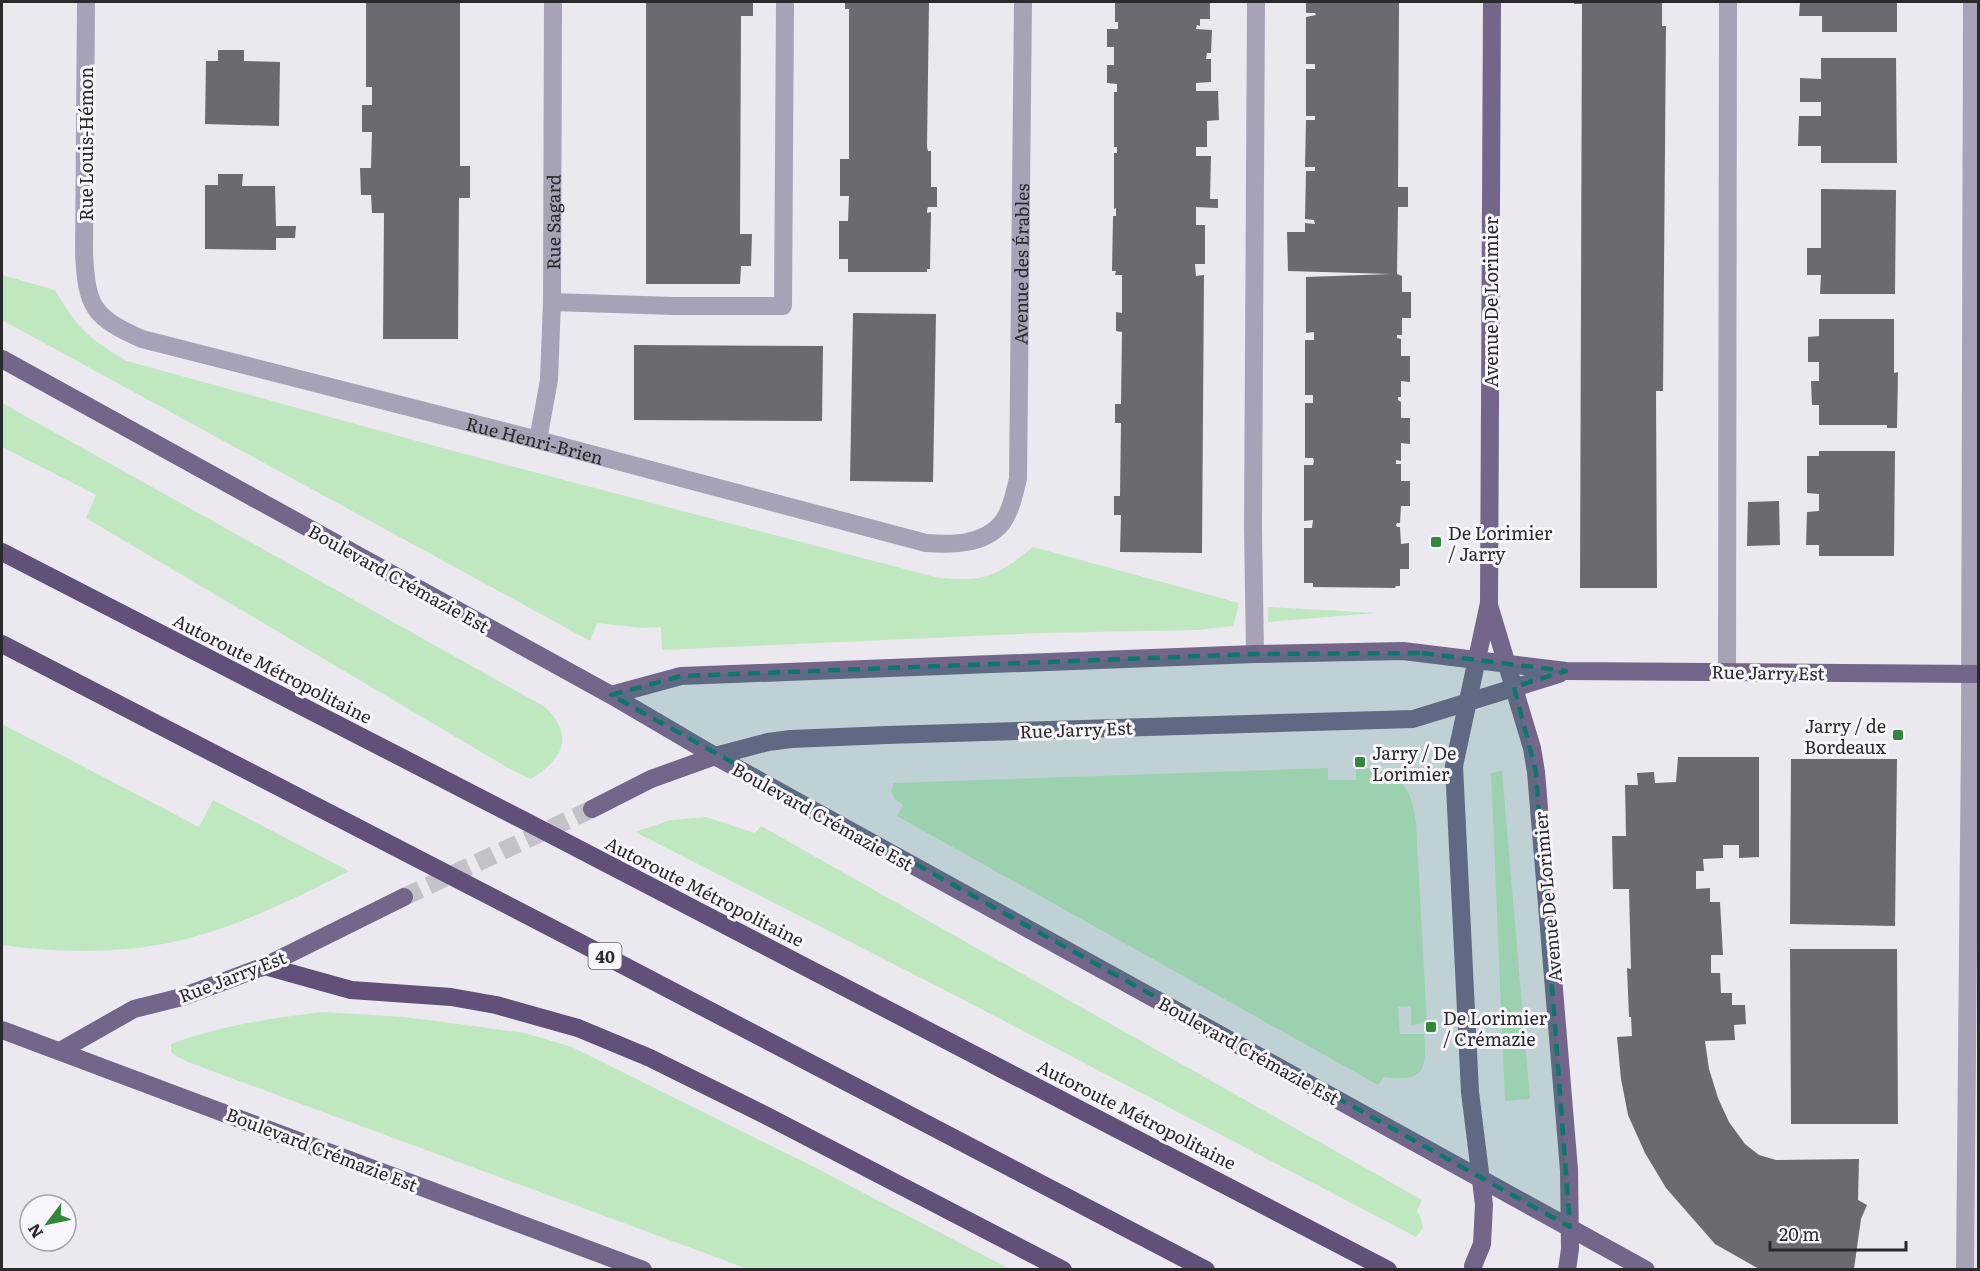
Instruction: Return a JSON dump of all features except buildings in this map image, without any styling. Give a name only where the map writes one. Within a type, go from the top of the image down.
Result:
[{"type":"highway","name":"Autoroute Métropolitaine","points":[[2,552],[1388,1269]]},
{"type":"highway","name":"40","points":[[2,644],[1206,1269]]},
{"type":"highway","points":[[265,966],[351,990],[451,997],[496,1005],[578,1028],[650,1058],[765,1115],[1063,1269]]},
{"type":"main road","name":"Avenue De Lorimier","points":[[1473,1266],[1482,1244],[1484,1227],[1481,1180],[1470,1092],[1454,766],[1489,603],[1492,2]]},
{"type":"main road","name":"Boulevard Crémazie Est","points":[[2,359],[611,695],[715,756],[1646,1269]]},
{"type":"main road","name":"Avenue De Lorimier","points":[[1489,603],[1532,748],[1536,772],[1569,1170],[1570,1227],[1567,1269]]},
{"type":"main road","name":"Rue Jarry Est","points":[[611,695],[681,676],[1255,654],[1403,651],[1566,671],[1974,674]]},
{"type":"main road","name":"Rue Jarry Est","points":[[592,809],[651,779],[715,756],[768,742],[791,739],[1413,719],[1566,671]]},
{"type":"main road","name":"Rue Jarry Est","points":[[60,1051],[134,1009],[182,997],[265,966],[404,897]]},
{"type":"main road","name":"Boulevard Crémazie Est","points":[[2,1030],[642,1269]]},
{"type":"street","name":"Rue Louis-Hémon","points":[[86,2],[84,254],[86,286]]},
{"type":"street","name":"Rue Sagard","points":[[538,440],[549,380],[552,302],[553,2]]},
{"type":"street","points":[[552,302],[674,306],[783,306],[786,2]]},
{"type":"street","name":"Avenue des Érables","points":[[1002,523],[1012,502],[1018,479],[1023,2]]},
{"type":"street","points":[[1255,654],[1253,528],[1257,2]]},
{"type":"street","points":[[1727,672],[1728,2]]},
{"type":"street","points":[[1970,1266],[1974,674],[1972,2]]},
{"type":"street","name":"Rue Henri-Brien","points":[[86,286],[97,312],[118,328],[142,339],[538,440],[926,543],[967,542],[986,535],[1002,523]]},
{"type":"highlighted area","points":[[1422,653],[1566,671],[1514,687],[1536,772],[1570,1227],[611,695],[681,676],[1255,654]]},
{"type":"green space","points":[[2,275],[55,290],[85,332],[127,361],[457,452],[935,577],[965,579],[988,576],[1009,565],[1033,547],[1239,603],[1233,626],[1198,630],[1043,633],[662,650],[661,627],[642,628],[597,623],[590,641],[2,320]]},
{"type":"green space","points":[[2,403],[545,707],[560,728],[561,746],[557,755],[551,763],[531,779],[508,768],[86,518],[96,495],[2,447]]},
{"type":"green space","points":[[1268,607],[1376,613],[1268,622]]},
{"type":"green space","points":[[2,724],[199,827],[213,800],[349,871],[255,915],[217,930],[174,942],[100,951],[50,950],[2,945]]},
{"type":"green space","points":[[1356,767],[1382,771],[1400,781],[1411,798],[1416,824],[1427,1023],[1411,1025],[1411,1006],[1398,1007],[1400,1034],[1424,1034],[1425,1056],[1421,1071],[1415,1075],[1408,1078],[1384,1077],[1378,1085],[897,816],[903,805],[895,799],[891,791],[894,783],[1328,768],[1328,780],[1356,780]]},
{"type":"green space","points":[[1502,771],[1530,1099],[1505,1101],[1491,773]]},
{"type":"green space","points":[[706,817],[755,833],[761,826],[1422,1200],[1417,1211],[1423,1228],[1416,1237],[964,1000],[635,832],[671,820]]},
{"type":"green space","points":[[323,1012],[405,1017],[525,1033],[572,1047],[814,1167],[1010,1269],[748,1269],[188,1062],[171,1052],[171,1044],[208,1032],[265,1020]]},
{"type":"tunnel","points":[[404,897],[592,809]]},
{"type":"place","name":"De Lorimier / Jarry","points":[[1436,542]]},
{"type":"place","name":"Jarry / de Bordeaux","points":[[1898,735]]},
{"type":"place","name":"Jarry / De Lorimier","points":[[1360,762]]},
{"type":"place","name":"De Lorimier / Crémazie","points":[[1431,1027]]}]
